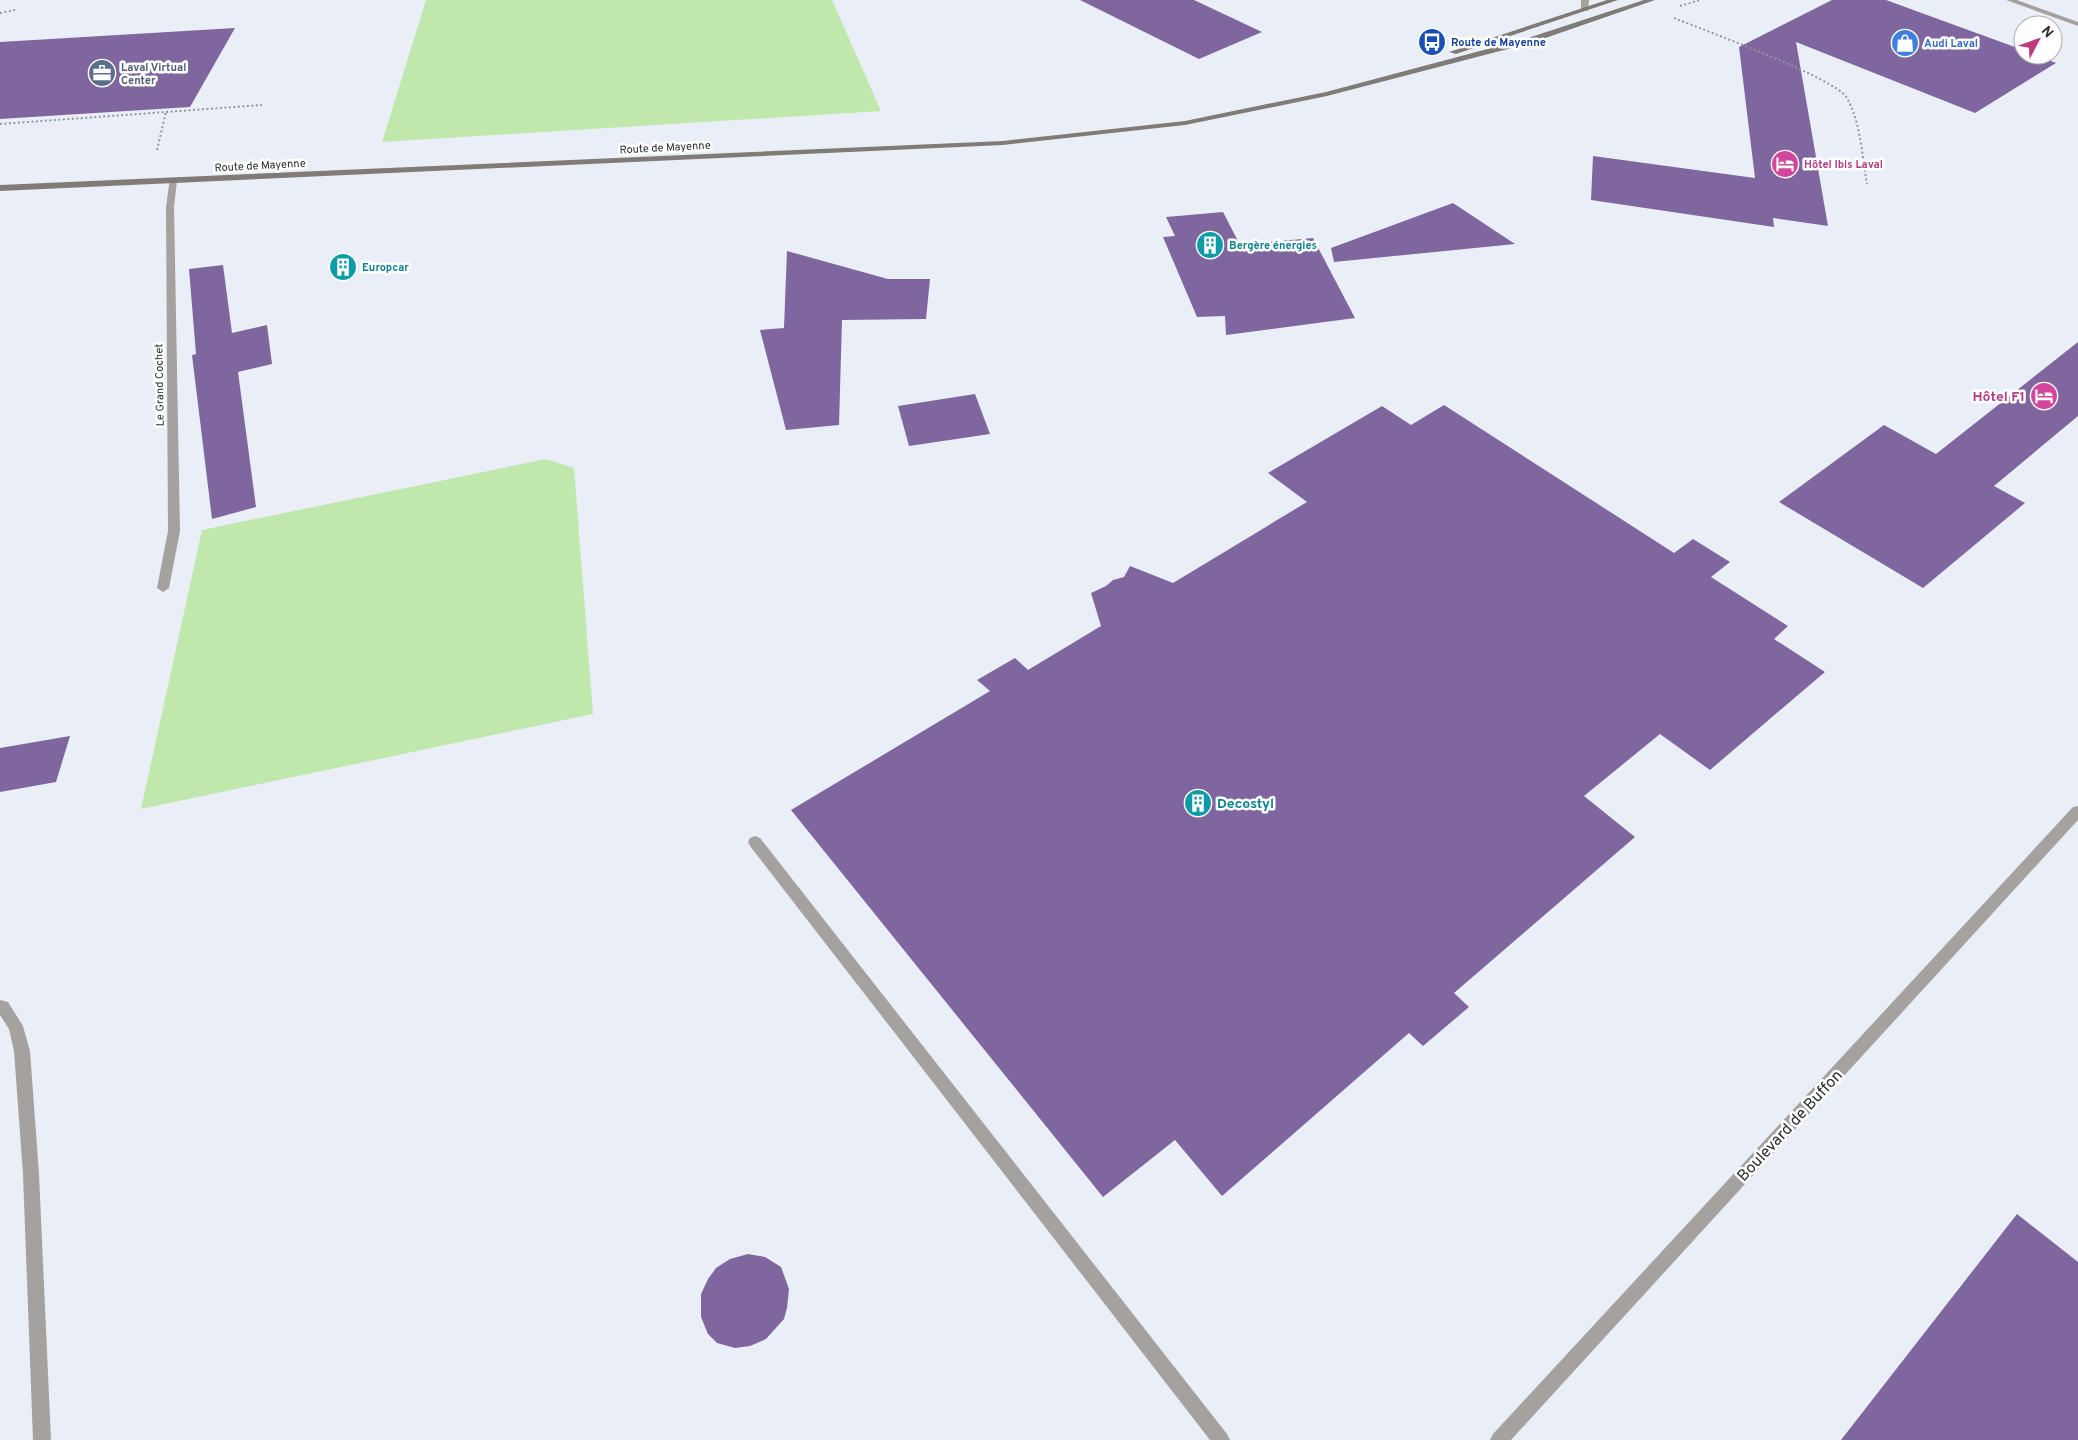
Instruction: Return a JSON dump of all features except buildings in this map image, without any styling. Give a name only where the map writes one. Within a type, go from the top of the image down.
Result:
[{"type":"main road","name":"Route de Mayenne","points":[[1327,94],[1614,0]]},
{"type":"main road","name":"Route de Mayenne","points":[[0,188],[1002,143],[1185,122],[1327,94],[1528,40],[1651,0]]},
{"type":"street","points":[[1585,0],[1585,10]]},
{"type":"street","points":[[2010,0],[2078,24]]},
{"type":"street","name":"Le Grand Cochet","points":[[163,588],[174,531],[170,216],[173,180]]},
{"type":"street","name":"Boulevard de Buffon","points":[[1499,1440],[2078,811]]},
{"type":"street","points":[[755,842],[1222,1440]]},
{"type":"street","points":[[0,1007],[3,1008],[16,1026],[22,1051],[30,1174],[42,1440]]},
{"type":"path","points":[[0,13],[15,10]]},
{"type":"path","points":[[1668,16],[1818,78],[1840,90],[1848,99],[1854,116],[1867,184]]},
{"type":"path","points":[[0,124],[262,105]]},
{"type":"path","points":[[155,158],[166,112]]},
{"type":"green space","points":[[426,0],[832,0],[881,111],[382,142]]},
{"type":"green space","points":[[546,459],[574,468],[593,714],[141,809],[202,530]]},
{"type":"place","name":"Route de Mayenne","points":[[1432,42]]},
{"type":"place","name":"Audi Laval","points":[[1905,43]]},
{"type":"place","name":"Laval Virtual Center","points":[[102,73]]},
{"type":"place","name":"Hôtel Ibis Laval","points":[[1785,164]]},
{"type":"place","name":"Bergère énergies","points":[[1210,245]]},
{"type":"place","name":"Europcar","points":[[343,267]]},
{"type":"place","name":"Hôtel F1","points":[[2044,396]]},
{"type":"place","name":"Decostyl","points":[[1198,803]]}]
